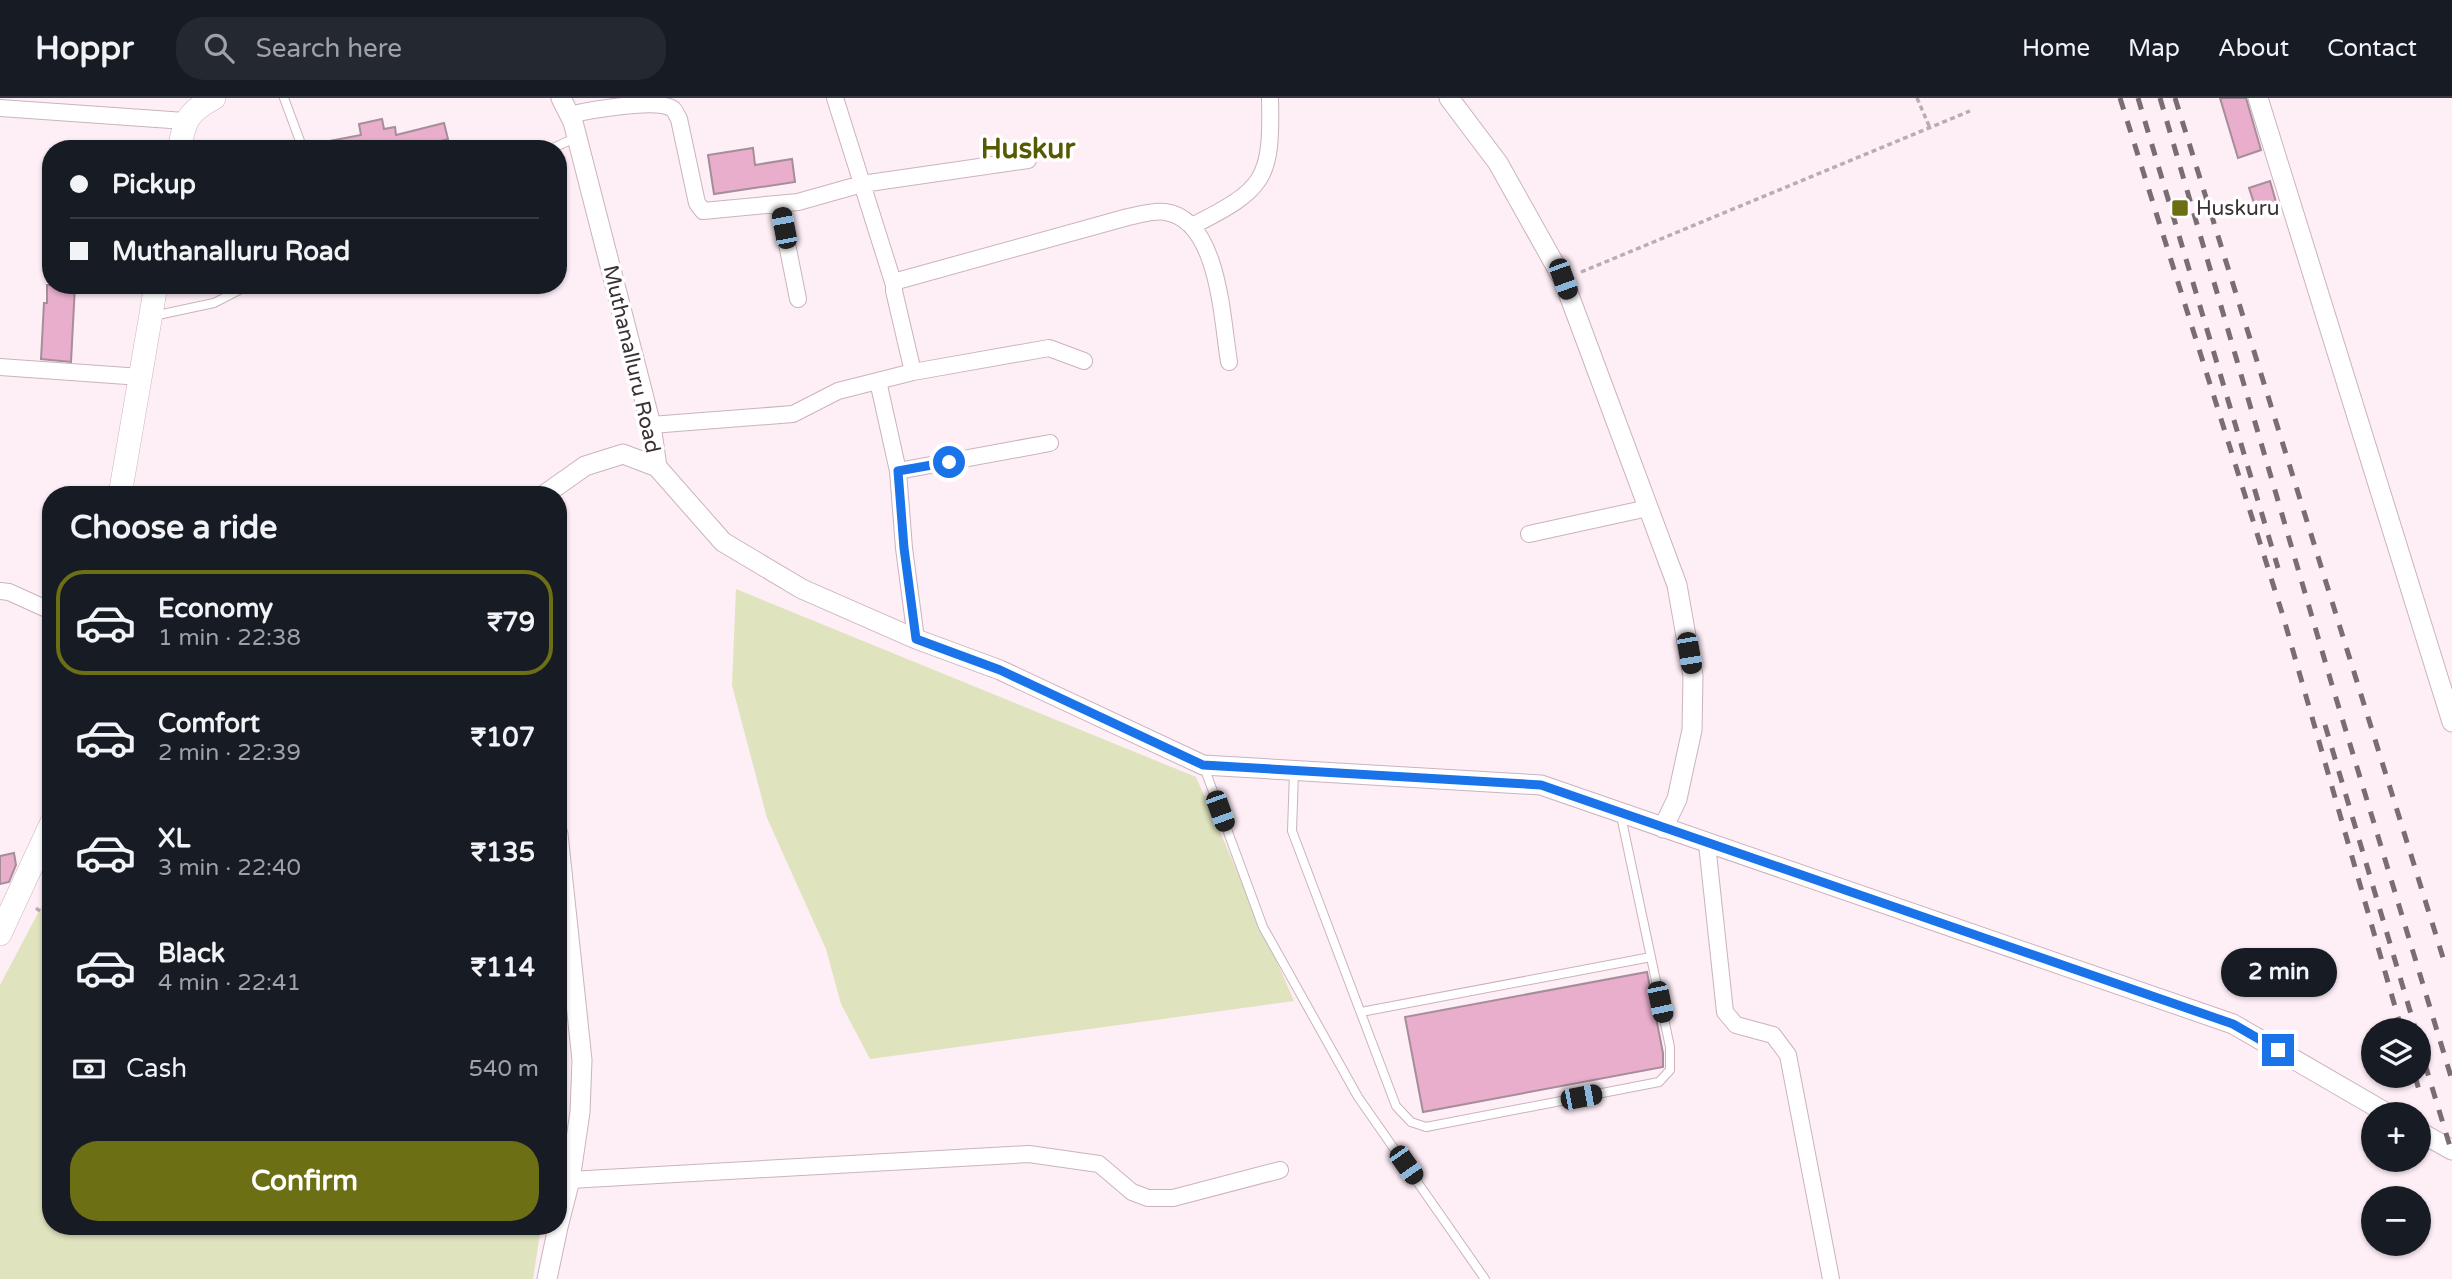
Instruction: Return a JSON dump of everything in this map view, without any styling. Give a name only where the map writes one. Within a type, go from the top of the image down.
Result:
[{"type":"main road","points":[[181,140],[185,121],[201,104],[214,98]]},
{"type":"main road","points":[[122,486],[155,294]]},
{"type":"main road","points":[[0,934],[8,904],[42,841]]},
{"type":"street","points":[[835,98],[894,285],[913,372]]},
{"type":"street","points":[[1192,226],[1247,195],[1258,182],[1267,164],[1271,141],[1270,98]]},
{"type":"street","points":[[1449,98],[1497,163],[1563,279],[1677,585],[1693,676],[1692,730],[1677,799],[1662,828]]},
{"type":"street","points":[[2258,98],[2452,722]]},
{"type":"street","points":[[565,106],[648,102],[673,109],[679,119],[699,209],[703,211],[798,202],[862,184],[1028,160]]},
{"type":"street","name":"Muthanalluru Road","points":[[565,106],[577,137],[651,425],[657,467],[723,542],[802,589],[916,639],[1000,670],[1203,765],[1541,785],[2233,1024],[2368,1102]]},
{"type":"street","points":[[0,108],[185,121]]},
{"type":"street","points":[[779,204],[798,299]]},
{"type":"street","points":[[894,285],[897,281],[1128,217],[1165,211],[1185,219],[1200,234],[1214,268],[1229,362]]},
{"type":"street","points":[[651,425],[793,414],[823,396],[878,381],[913,372],[1049,348],[1084,361]]},
{"type":"street","points":[[0,367],[141,377]]},
{"type":"street","points":[[878,381],[898,471],[904,548],[916,639]]},
{"type":"street","points":[[898,471],[1051,443]]},
{"type":"street","points":[[557,486],[585,466],[623,454],[657,467]]},
{"type":"street","points":[[1529,534],[1648,508]]},
{"type":"street","points":[[0,591],[9,592],[42,607]]},
{"type":"street","points":[[1707,844],[1725,1012],[1736,1025],[1773,1035],[1788,1055],[1831,1279]]},
{"type":"street","points":[[567,919],[582,1060],[580,1112],[567,1192]]},
{"type":"street","points":[[2431,1138],[2452,1150]]},
{"type":"street","points":[[570,1180],[1029,1154],[1099,1164],[1132,1192],[1148,1198],[1173,1198],[1280,1170]]},
{"type":"street","points":[[547,1279],[556,1235]]},
{"type":"lane","points":[[284,98],[300,140]]},
{"type":"lane","points":[[567,142],[577,137]]},
{"type":"lane","points":[[151,316],[214,303],[232,294]]},
{"type":"lane","points":[[1203,765],[1263,927],[1358,1097],[1485,1279]]},
{"type":"lane","points":[[1294,770],[1292,831],[1396,1106],[1410,1122],[1426,1128],[1659,1082],[1670,1070],[1670,1046],[1620,813]]},
{"type":"lane","points":[[1361,1012],[1651,957]]},
{"type":"path","points":[[1917,98],[1930,128]]},
{"type":"path","points":[[1563,279],[1970,111]]},
{"type":"green space","points":[[736,589],[1196,777],[1294,1001],[870,1059],[841,1004],[826,949],[767,818],[732,685]]},
{"type":"green space","points":[[42,905],[42,1235],[540,1235],[533,1279],[0,1279],[0,985]]},
{"type":"building","points":[[2220,98],[2246,98],[2261,150],[2238,158]]},
{"type":"building","points":[[382,119],[384,129],[395,127],[396,135],[444,123],[448,139],[334,140],[361,135],[359,124]]},
{"type":"building","points":[[753,148],[755,165],[792,159],[795,182],[714,194],[708,155]]},
{"type":"building","points":[[2270,181],[2278,209],[2258,215],[2249,188]]},
{"type":"building","points":[[47,294],[75,294],[71,362],[41,359],[44,303],[47,303]]},
{"type":"building","points":[[14,853],[16,865],[9,882],[0,884],[0,856]]},
{"type":"building","points":[[1647,972],[1663,1053],[1663,1067],[1423,1112],[1405,1017]]},
{"type":"railway","points":[[2120,98],[2283,616],[2398,1018]]},
{"type":"railway","points":[[2138,98],[2278,568]]},
{"type":"railway","points":[[2160,98],[2332,685],[2452,1080]]},
{"type":"railway","points":[[2175,98],[2445,964]]},
{"type":"railway","points":[[2325,725],[2412,1018]]},
{"type":"railway","points":[[2431,1084],[2452,1153]]},
{"type":"railway","points":[[2418,1088],[2421,1097]]},
{"type":"place","name":"Huskuru","points":[[2180,208]]},
{"type":"district","name":"Huskur","points":[[1028,148]]},
{"type":"route","points":[[949,462],[898,471],[904,548],[916,639],[1000,670],[1203,765],[1541,785],[2233,1024],[2278,1050]]}]
